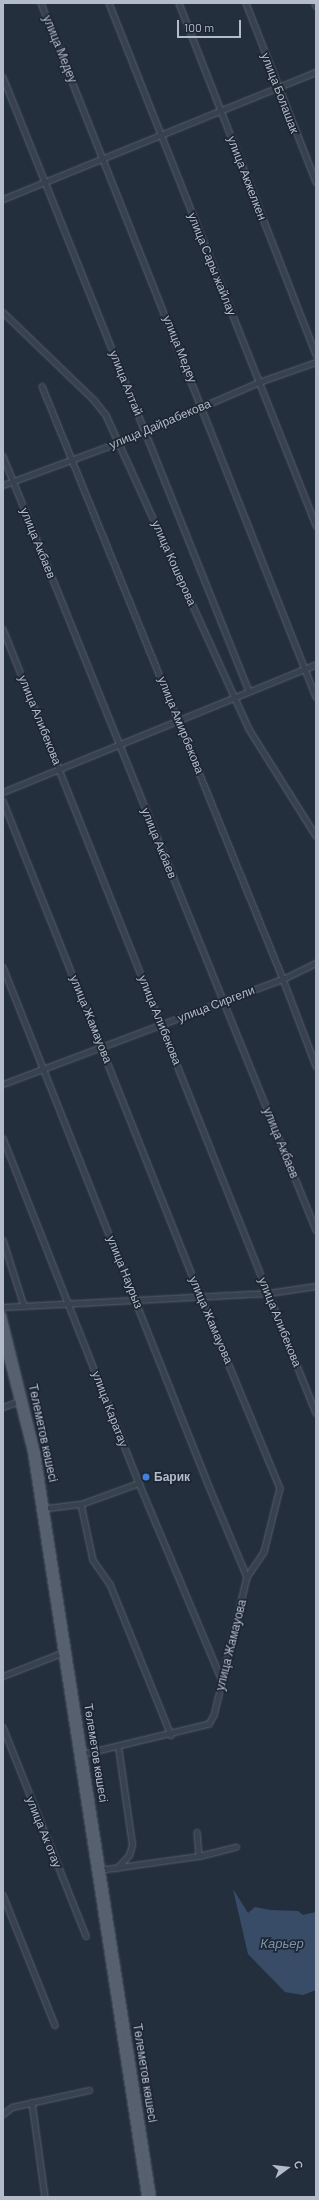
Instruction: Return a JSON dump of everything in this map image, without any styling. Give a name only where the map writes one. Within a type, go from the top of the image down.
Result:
[{"type":"main road","name":"Төлеметов көшесі","points":[[3,1315],[47,1508],[153,2197]]},
{"type":"main road","name":"Төлеметов көшесі","points":[[3,1338],[22,1400],[32,1453],[146,2197]]},
{"type":"street","name":"улица Медеу","points":[[41,3],[202,406],[316,697]]},
{"type":"street","name":"улица Сары жайлау","points":[[109,3],[316,525]]},
{"type":"street","name":"улица Акжелкен","points":[[179,3],[316,354]]},
{"type":"street","name":"улица Болашак","points":[[246,3],[277,88],[316,182]]},
{"type":"street","points":[[3,199],[104,160],[221,110],[316,72]]},
{"type":"street","name":"улица Алтай","points":[[3,77],[44,183],[146,430],[249,691]]},
{"type":"street","name":"улица Кошерова","points":[[3,312],[94,400],[106,415],[120,442],[249,729],[316,836]]},
{"type":"street","name":"улица Дайрабекова","points":[[3,485],[120,442],[259,382],[316,362]]},
{"type":"street","name":"улица Амирбекова","points":[[42,386],[283,979],[316,1066]]},
{"type":"street","name":"улица Акбаев","points":[[3,456],[316,1230]]},
{"type":"street","name":"улица Алибекова","points":[[3,629],[162,1024],[316,1413]]},
{"type":"street","points":[[3,792],[120,746],[234,697],[316,664]]},
{"type":"street","name":"улица Жамауова","points":[[3,801],[200,1295],[280,1488],[264,1552],[247,1577],[221,1678],[214,1715],[210,1724],[171,1735],[85,1754]]},
{"type":"street","name":"улица Сиргели","points":[[3,1084],[224,1002],[283,979],[316,963]]},
{"type":"street","name":"улица Наурыз","points":[[3,967],[208,1484],[247,1577]]},
{"type":"street","name":"улица Каратау","points":[[3,1138],[139,1483],[221,1678]]},
{"type":"street","points":[[3,1240],[24,1306]]},
{"type":"street","points":[[3,1307],[69,1305],[200,1295],[269,1293],[316,1286]]},
{"type":"street","points":[[3,1406],[22,1400]]},
{"type":"street","points":[[47,1508],[81,1504],[139,1483]]},
{"type":"street","points":[[81,1504],[93,1560],[110,1584],[171,1735]]},
{"type":"street","points":[[3,1676],[68,1650]]},
{"type":"street","name":"улица Ак отау","points":[[3,1727],[86,1936]]},
{"type":"street","points":[[117,1868],[129,1855],[132,1845],[118,1747]]},
{"type":"street","points":[[197,1832],[199,1856]]},
{"type":"street","points":[[96,1871],[199,1856],[236,1848]]},
{"type":"street","points":[[3,1895],[54,2025]]},
{"type":"street","points":[[3,2114],[12,2106],[89,2090]]},
{"type":"street","points":[[32,2102],[45,2197]]},
{"type":"water","name":"Карьер","points":[[233,1889],[248,1913],[255,1907],[270,1910],[298,1911],[303,1915],[316,1912],[316,1990],[303,1995],[285,1992],[248,1954]]},
{"type":"place","name":"Барик","points":[[146,1477]]}]
